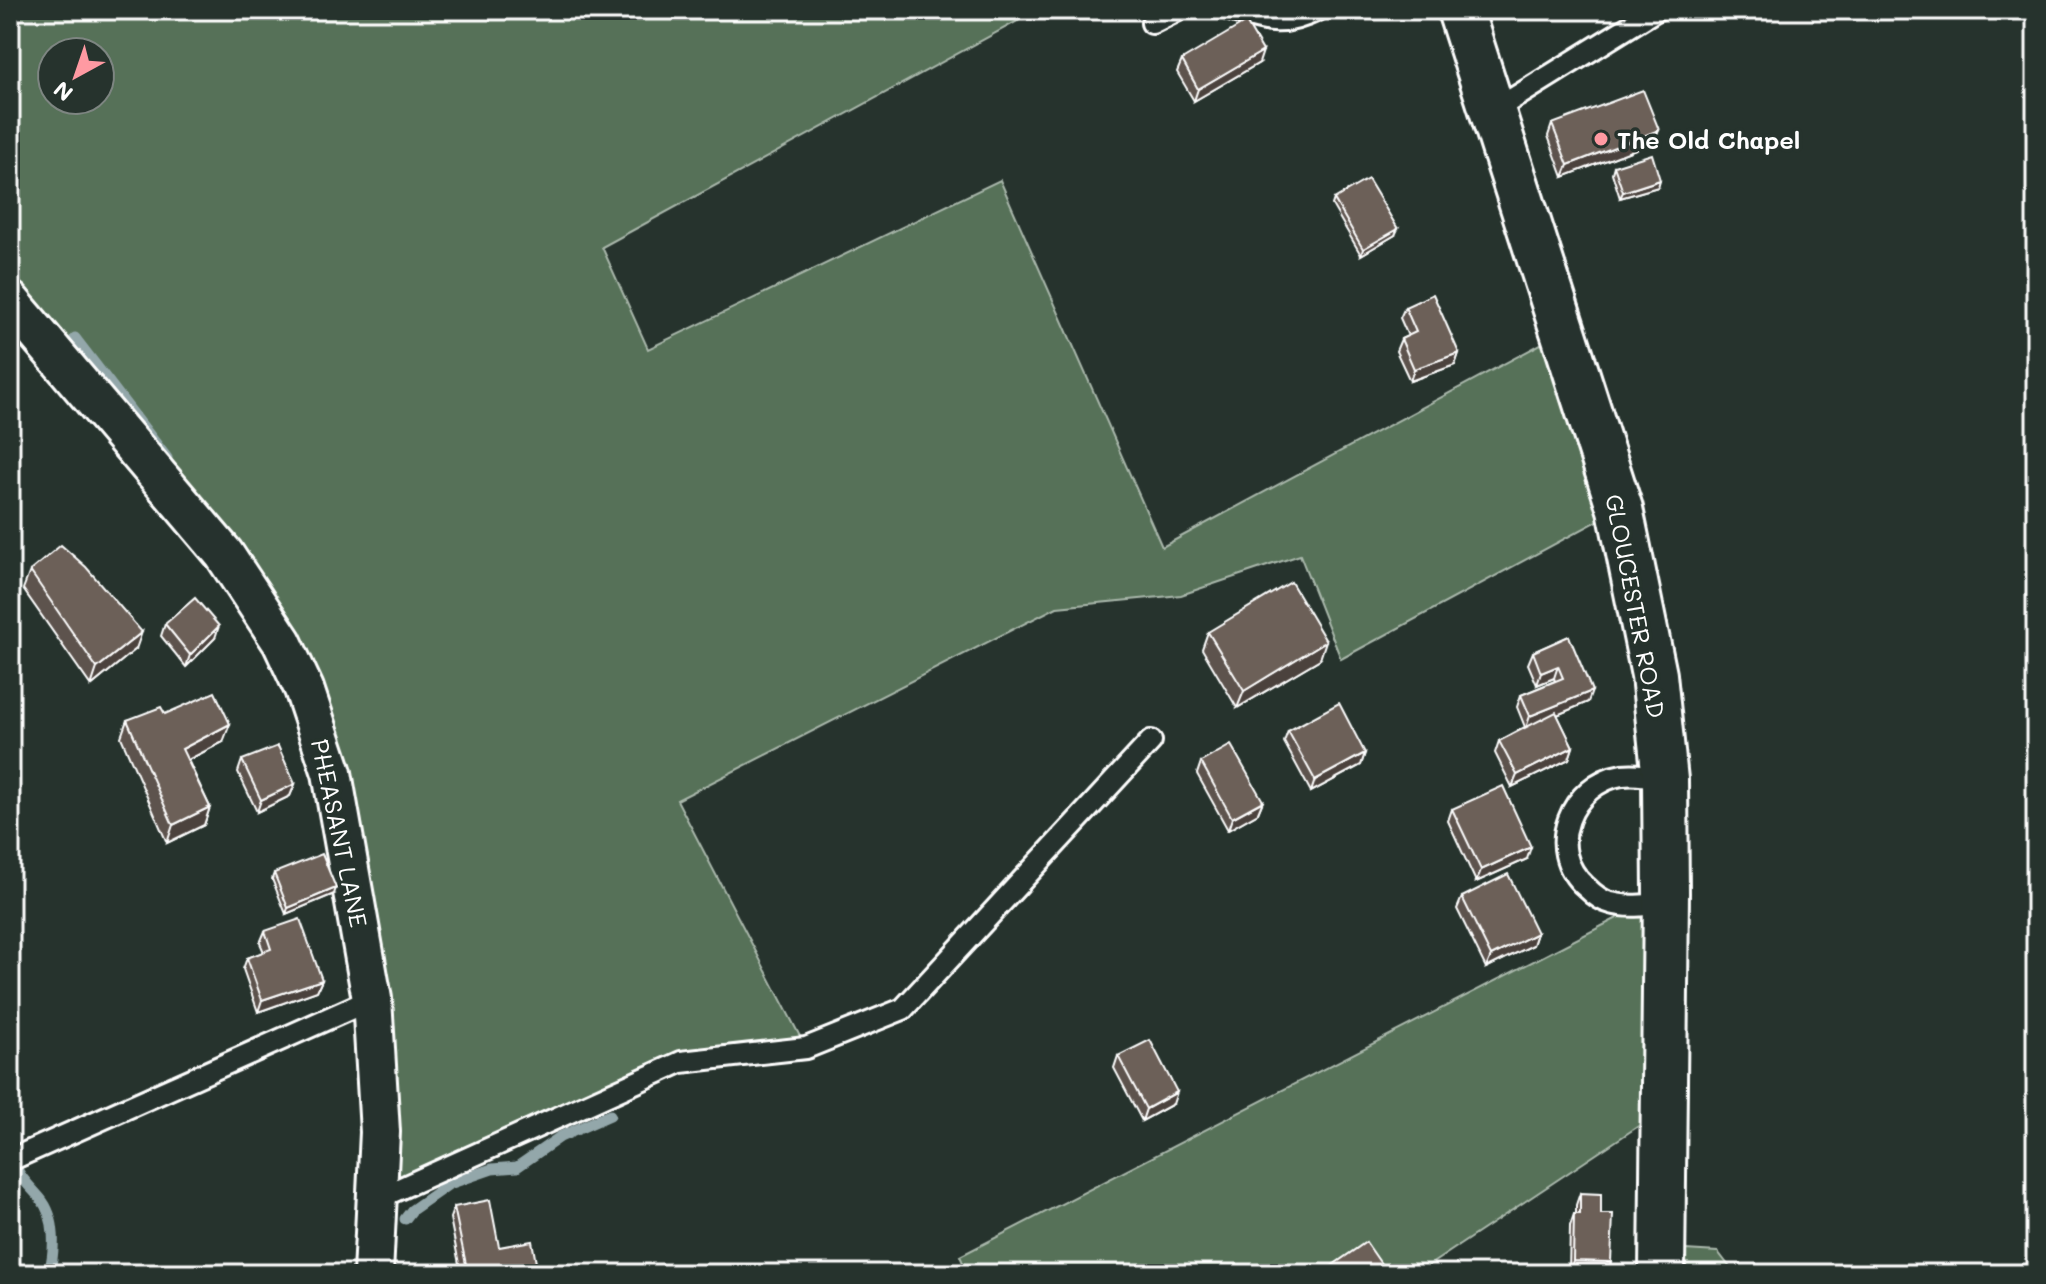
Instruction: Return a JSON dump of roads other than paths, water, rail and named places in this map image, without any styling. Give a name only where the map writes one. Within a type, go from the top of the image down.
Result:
[{"type":"main road","name":"GLOUCESTER ROAD","points":[[1460,10],[1620,509],[1654,675],[1665,780],[1662,1274]]},
{"type":"street","name":"PHEASANT LANE","points":[[10,301],[224,554],[282,642],[304,689],[332,773],[372,999],[379,1118],[379,1198],[373,1274]]},
{"type":"lane","points":[[1152,23],[1178,10]]},
{"type":"lane","points":[[1230,10],[1273,24],[1295,21],[1318,10]]},
{"type":"lane","points":[[1493,111],[1656,10]]},
{"type":"lane","points":[[379,1198],[681,1062],[806,1048],[903,1009],[1151,741]]},
{"type":"lane","points":[[1665,780],[1642,774],[1619,776],[1596,787],[1569,818],[1563,849],[1575,878],[1599,898],[1625,906],[1666,903]]},
{"type":"lane","points":[[10,1160],[372,999]]},
{"type":"waterway","points":[[75,338],[167,458]]},
{"type":"waterway","points":[[405,1219],[412,1210],[449,1184],[492,1169],[517,1167],[560,1137],[610,1115]]},
{"type":"waterway","points":[[11,1156],[49,1215],[53,1245],[49,1274]]},
{"type":"place","name":"The Old Chapel","points":[[1601,139]]}]
